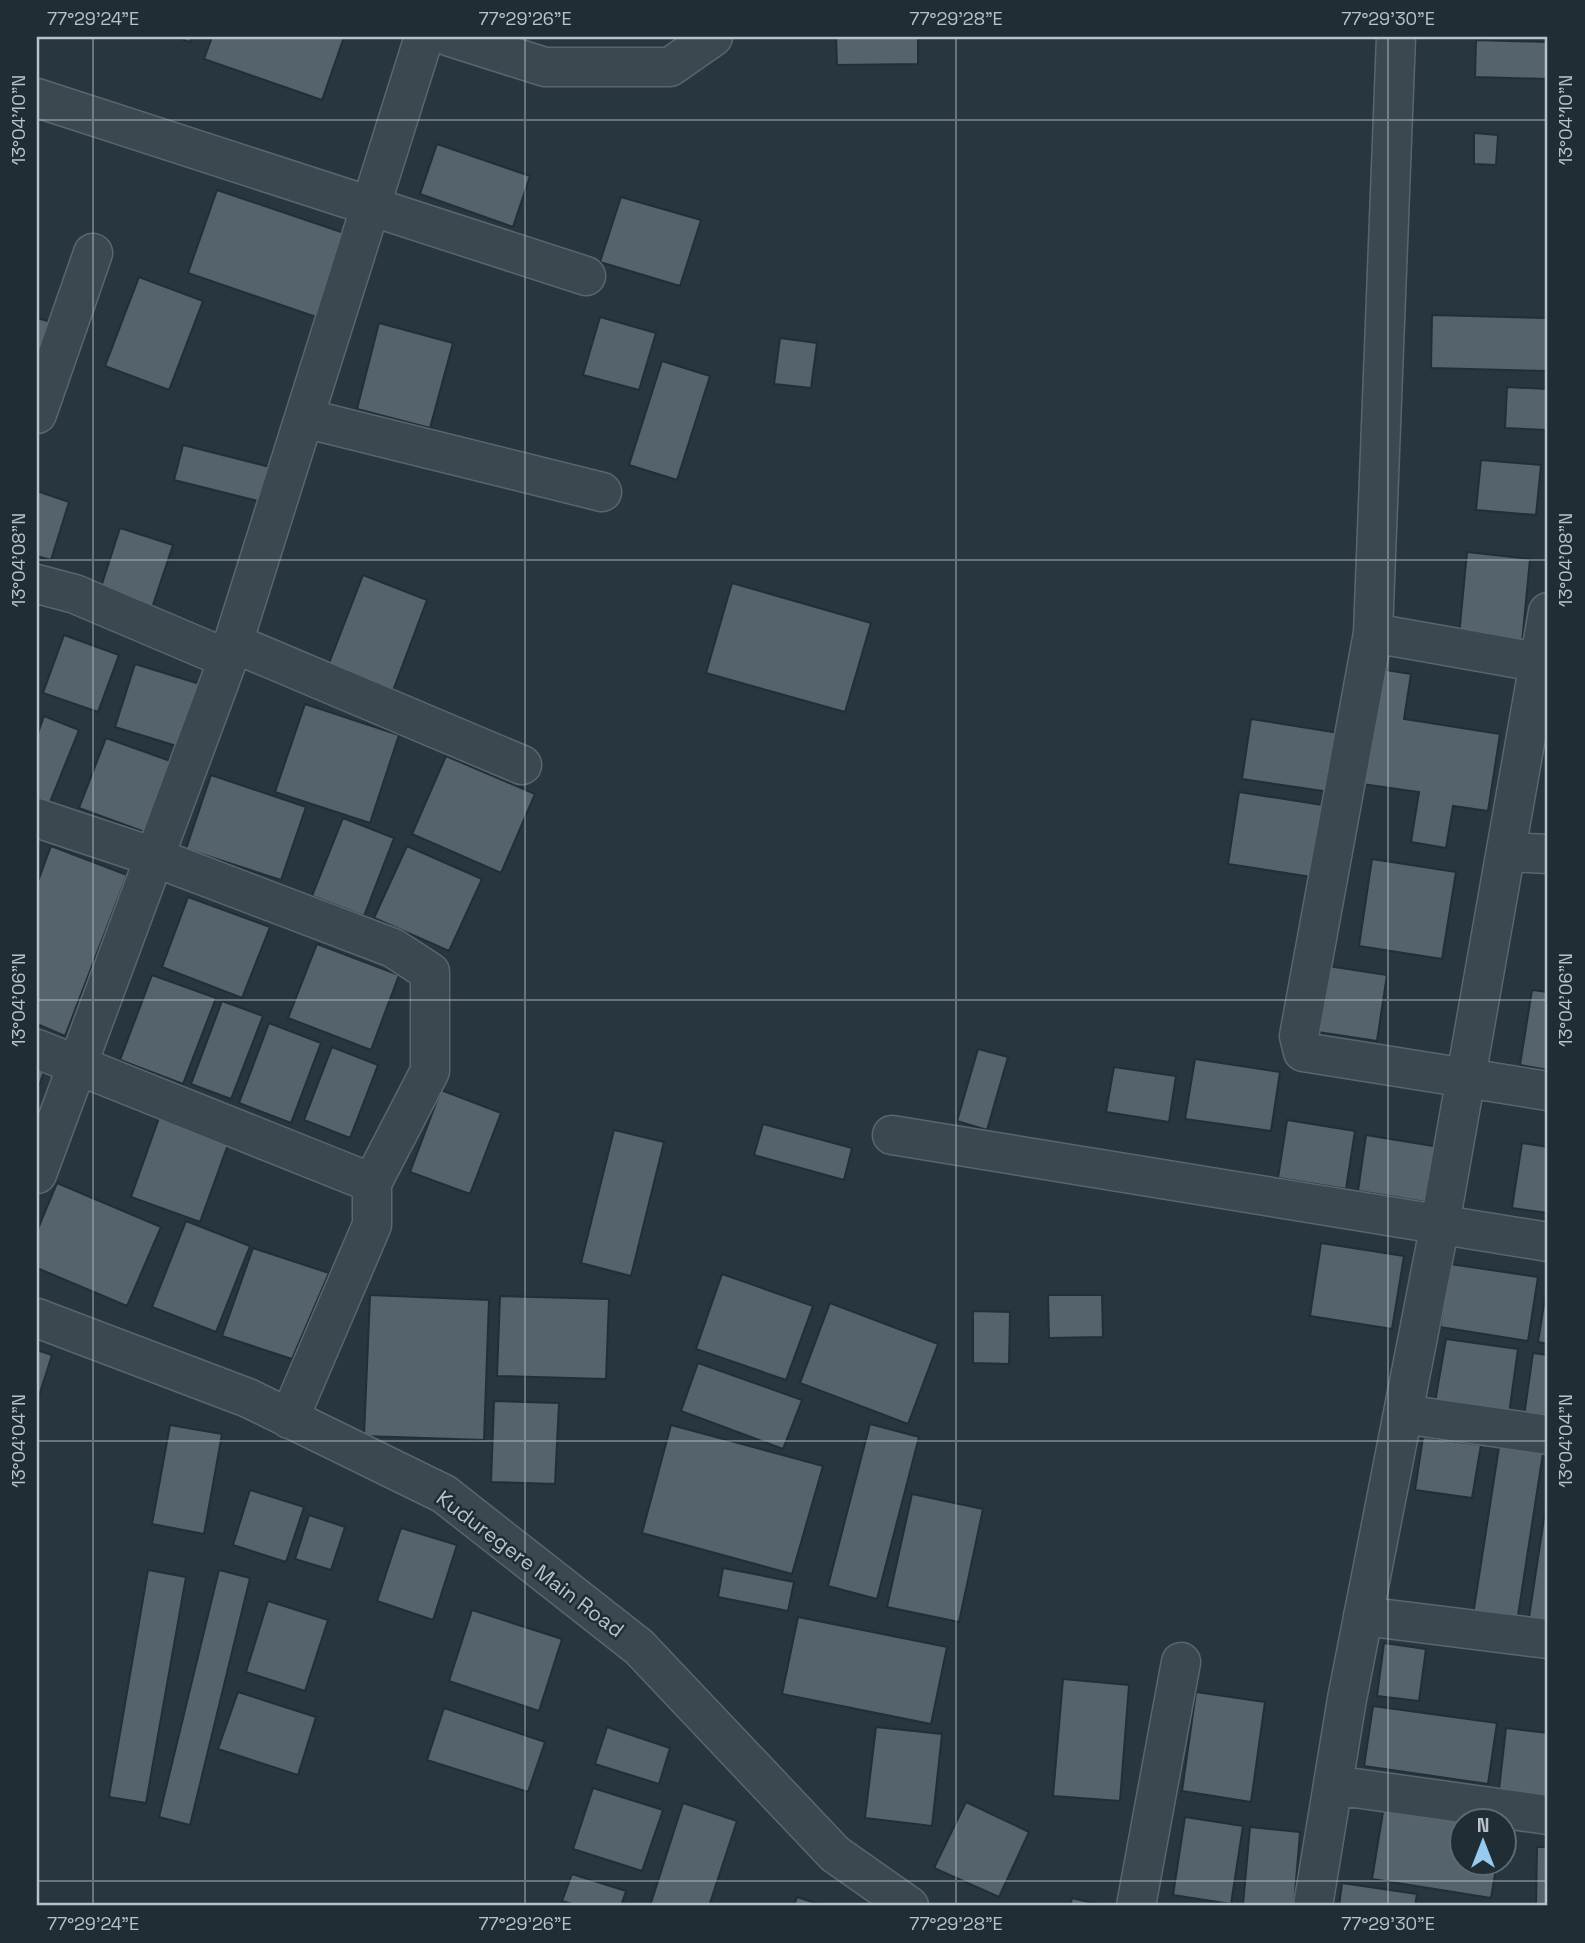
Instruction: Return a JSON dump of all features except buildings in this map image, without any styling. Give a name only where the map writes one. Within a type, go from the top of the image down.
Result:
[{"type":"street","points":[[37,1174],[230,651],[424,37]]},
{"type":"street","points":[[450,37],[545,67],[670,67],[713,37]]},
{"type":"street","points":[[1396,37],[1373,633],[1299,1036],[1303,1052],[1548,1091]]},
{"type":"street","points":[[37,98],[586,276]]},
{"type":"street","points":[[37,414],[93,253]]},
{"type":"street","points":[[304,418],[602,492]]},
{"type":"street","points":[[37,584],[75,594],[230,651],[522,765]]},
{"type":"street","points":[[1313,1906],[1363,1616],[1440,1224],[1543,663],[1548,612]]},
{"type":"street","points":[[1373,633],[1543,663]]},
{"type":"street","points":[[37,818],[154,857],[393,948],[430,972],[430,1071],[372,1183],[372,1225],[289,1419]]},
{"type":"street","points":[[1507,852],[1548,854]]},
{"type":"street","points":[[37,1049],[78,1063],[372,1183]]},
{"type":"street","points":[[892,1135],[1548,1242]]},
{"type":"street","name":"Kuduregere Main Road","points":[[37,1318],[248,1398],[444,1494],[639,1647],[835,1854],[862,1892],[909,1906]]},
{"type":"street","points":[[1403,1413],[1548,1435]]},
{"type":"street","points":[[1363,1616],[1548,1639]]},
{"type":"street","points":[[1136,1906],[1181,1662]]},
{"type":"street","points":[[1333,1785],[1548,1815]]}]
